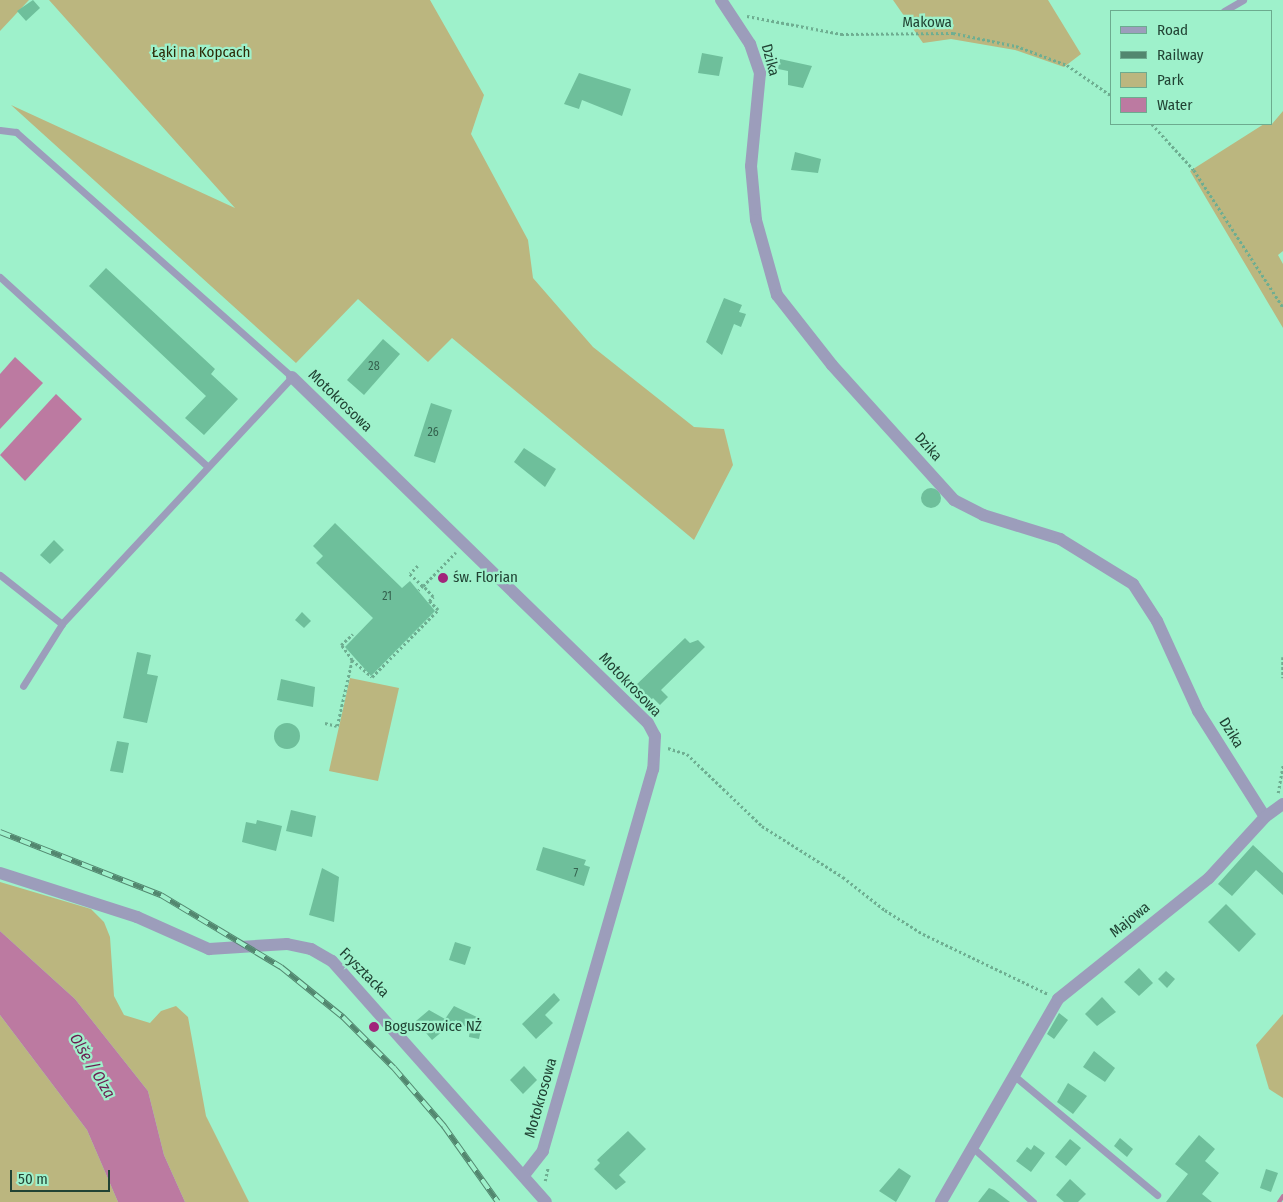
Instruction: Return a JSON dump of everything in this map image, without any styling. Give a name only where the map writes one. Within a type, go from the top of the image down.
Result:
[{"type":"street","name":"Dzika","points":[[720,0],[750,44],[760,74],[751,166],[756,220],[778,295],[832,365],[954,500],[983,516],[1060,539],[1133,584],[1157,621],[1198,711],[1264,817]]},
{"type":"street","name":"Motokrosowa","points":[[292,377],[648,723],[657,748],[543,1151],[524,1174]]},
{"type":"street","name":"Majowa","points":[[940,1202],[1012,1074],[1058,999],[1209,878],[1264,817],[1279,807]]},
{"type":"street","name":"Frysztacka","points":[[0,873],[137,916],[209,949],[287,944],[311,949],[332,961],[524,1174],[548,1196]]},
{"type":"lane","points":[[1226,10],[1242,0]]},
{"type":"lane","points":[[0,130],[16,132],[292,377],[206,465],[62,624],[23,686]]},
{"type":"lane","points":[[0,277],[206,465]]},
{"type":"lane","points":[[0,575],[62,624]]},
{"type":"lane","points":[[1012,1074],[1157,1195]]},
{"type":"lane","points":[[972,1147],[1033,1202]]},
{"type":"path","name":"Makowa","points":[[730,13],[841,34],[953,33],[1016,46],[1067,65],[1110,95]]},
{"type":"path","points":[[1153,125],[1194,170],[1283,307]]},
{"type":"path","points":[[419,590],[464,543]]},
{"type":"path","points":[[353,634],[341,645],[352,660],[372,677],[438,610],[423,586],[410,574],[418,566]]},
{"type":"path","points":[[1283,657],[1283,678]]},
{"type":"path","points":[[325,723],[337,726],[352,660]]},
{"type":"path","points":[[657,748],[688,754],[762,826],[923,934],[1058,999]]},
{"type":"path","points":[[1279,807],[1283,765]]},
{"type":"path","points":[[548,1196],[544,1178],[549,1162]]},
{"type":"green space","points":[[0,0],[29,0],[0,31]]},
{"type":"green space","name":"Łąki na Kopcach","points":[[49,0],[430,0],[484,95],[471,134],[528,240],[533,278],[593,347],[694,427],[724,429],[733,465],[694,540],[452,338],[428,362],[358,299],[296,363],[11,105],[235,208]]},
{"type":"green space","points":[[893,0],[1048,0],[1081,54],[1064,67],[1015,50],[951,39],[923,43]]},
{"type":"green space","points":[[1283,111],[1283,251],[1278,255],[1283,264],[1283,328],[1190,171],[1262,125],[1273,125]]},
{"type":"green space","points":[[350,678],[399,688],[378,781],[329,771]]},
{"type":"green space","points":[[0,882],[91,909],[104,922],[110,937],[114,996],[124,1015],[150,1023],[161,1011],[176,1006],[188,1017],[206,1116],[249,1202],[185,1202],[164,1155],[148,1091],[75,999],[0,931]]},
{"type":"green space","points":[[1283,1014],[1283,1098],[1269,1089],[1256,1045]]},
{"type":"green space","points":[[0,1015],[87,1130],[118,1202],[0,1202]]},
{"type":"water","points":[[15,357],[43,383],[0,429],[0,374]]},
{"type":"water","points":[[56,394],[82,419],[25,481],[0,455]]},
{"type":"water","name":"Olše / Olza","points":[[0,931],[75,999],[148,1091],[164,1155],[185,1202],[118,1202],[87,1130],[0,1015]]},
{"type":"building","points":[[33,0],[40,8],[26,21],[17,11]]},
{"type":"building","points":[[702,53],[723,57],[719,76],[698,73]]},
{"type":"building","points":[[780,59],[812,66],[803,88],[788,85],[788,71],[778,69]]},
{"type":"building","points":[[579,73],[631,89],[622,116],[582,100],[579,109],[564,104]]},
{"type":"building","points":[[795,152],[821,159],[818,173],[791,170]]},
{"type":"building","points":[[106,268],[215,369],[211,374],[238,399],[204,435],[185,418],[206,396],[89,286]]},
{"type":"building","points":[[724,298],[742,305],[739,312],[746,314],[741,327],[734,324],[722,355],[706,342]]},
{"type":"building","points":[[383,339],[400,354],[364,395],[347,380]]},
{"type":"building","points":[[431,403],[452,410],[435,463],[414,456]]},
{"type":"building","points":[[524,448],[556,469],[545,487],[514,462]]},
{"type":"building","points":[[931,488],[938,491],[941,498],[938,505],[931,508],[924,505],[921,498],[924,491]]},
{"type":"building","points":[[335,523],[402,588],[410,581],[435,611],[371,676],[345,647],[373,618],[316,563],[323,556],[313,546]]},
{"type":"building","points":[[54,540],[64,550],[50,564],[40,555]]},
{"type":"building","points":[[302,612],[311,621],[304,628],[295,620]]},
{"type":"building","points":[[685,638],[690,643],[698,640],[705,647],[661,690],[668,697],[660,705],[653,698],[650,701],[635,686]]},
{"type":"building","points":[[137,652],[151,655],[147,674],[158,676],[147,723],[123,718]]},
{"type":"building","points":[[281,679],[315,687],[313,707],[277,700]]},
{"type":"building","points":[[287,723],[296,727],[300,736],[296,745],[287,749],[278,745],[274,736],[278,727]]},
{"type":"building","points":[[117,741],[129,743],[123,773],[110,771]]},
{"type":"building","points":[[291,810],[316,816],[312,837],[286,831]]},
{"type":"building","points":[[257,820],[282,826],[276,851],[242,842],[246,822],[256,824]]},
{"type":"building","points":[[1253,845],[1283,873],[1283,895],[1256,870],[1232,896],[1218,884]]},
{"type":"building","points":[[543,847],[586,860],[584,865],[590,867],[584,886],[536,870]]},
{"type":"building","points":[[322,868],[339,877],[334,922],[309,915]]},
{"type":"building","points":[[1226,904],[1256,934],[1239,952],[1208,922]]},
{"type":"building","points":[[455,942],[471,947],[465,965],[449,960]]},
{"type":"building","points":[[1139,968],[1153,983],[1139,996],[1124,982]]},
{"type":"building","points":[[1166,971],[1175,979],[1167,988],[1158,979]]},
{"type":"building","points":[[554,993],[560,1000],[545,1015],[553,1023],[536,1039],[522,1024]]},
{"type":"building","points":[[1102,997],[1116,1012],[1097,1026],[1085,1014]]},
{"type":"building","points":[[454,1006],[483,1020],[479,1039],[469,1037],[470,1030],[456,1020],[432,1040],[416,1021],[429,1010],[445,1019]]},
{"type":"building","points":[[1059,1013],[1068,1020],[1054,1039],[1047,1034]]},
{"type":"building","points":[[1094,1051],[1115,1068],[1105,1082],[1083,1067]]},
{"type":"building","points":[[524,1066],[537,1080],[523,1094],[510,1080]]},
{"type":"building","points":[[1068,1083],[1087,1096],[1073,1114],[1057,1102]]},
{"type":"building","points":[[628,1131],[646,1149],[619,1175],[626,1182],[616,1190],[594,1169],[600,1163],[597,1160]]},
{"type":"building","points":[[1199,1135],[1215,1149],[1205,1161],[1219,1173],[1202,1194],[1212,1202],[1166,1202],[1188,1174],[1175,1164]]},
{"type":"building","points":[[1120,1138],[1133,1149],[1127,1157],[1114,1146]]},
{"type":"building","points":[[1070,1139],[1081,1148],[1066,1166],[1055,1157]]},
{"type":"building","points":[[1034,1145],[1045,1153],[1031,1172],[1016,1161],[1027,1147],[1031,1150]]},
{"type":"building","points":[[899,1168],[911,1176],[896,1202],[879,1191]]},
{"type":"building","points":[[1266,1169],[1278,1173],[1271,1192],[1260,1188]]},
{"type":"building","points":[[1070,1179],[1086,1194],[1078,1202],[1064,1202],[1056,1195]]},
{"type":"building","points":[[989,1188],[994,1190],[1010,1202],[978,1202]]},
{"type":"waterway","points":[[1279,1202],[1283,1196]]},
{"type":"railway","points":[[0,832],[161,895],[281,967],[343,1017],[394,1068],[444,1126],[498,1202]]},
{"type":"place","name":"św. Florian","points":[[443,578]]},
{"type":"place","name":"Boguszowice NŻ","points":[[374,1027]]}]
